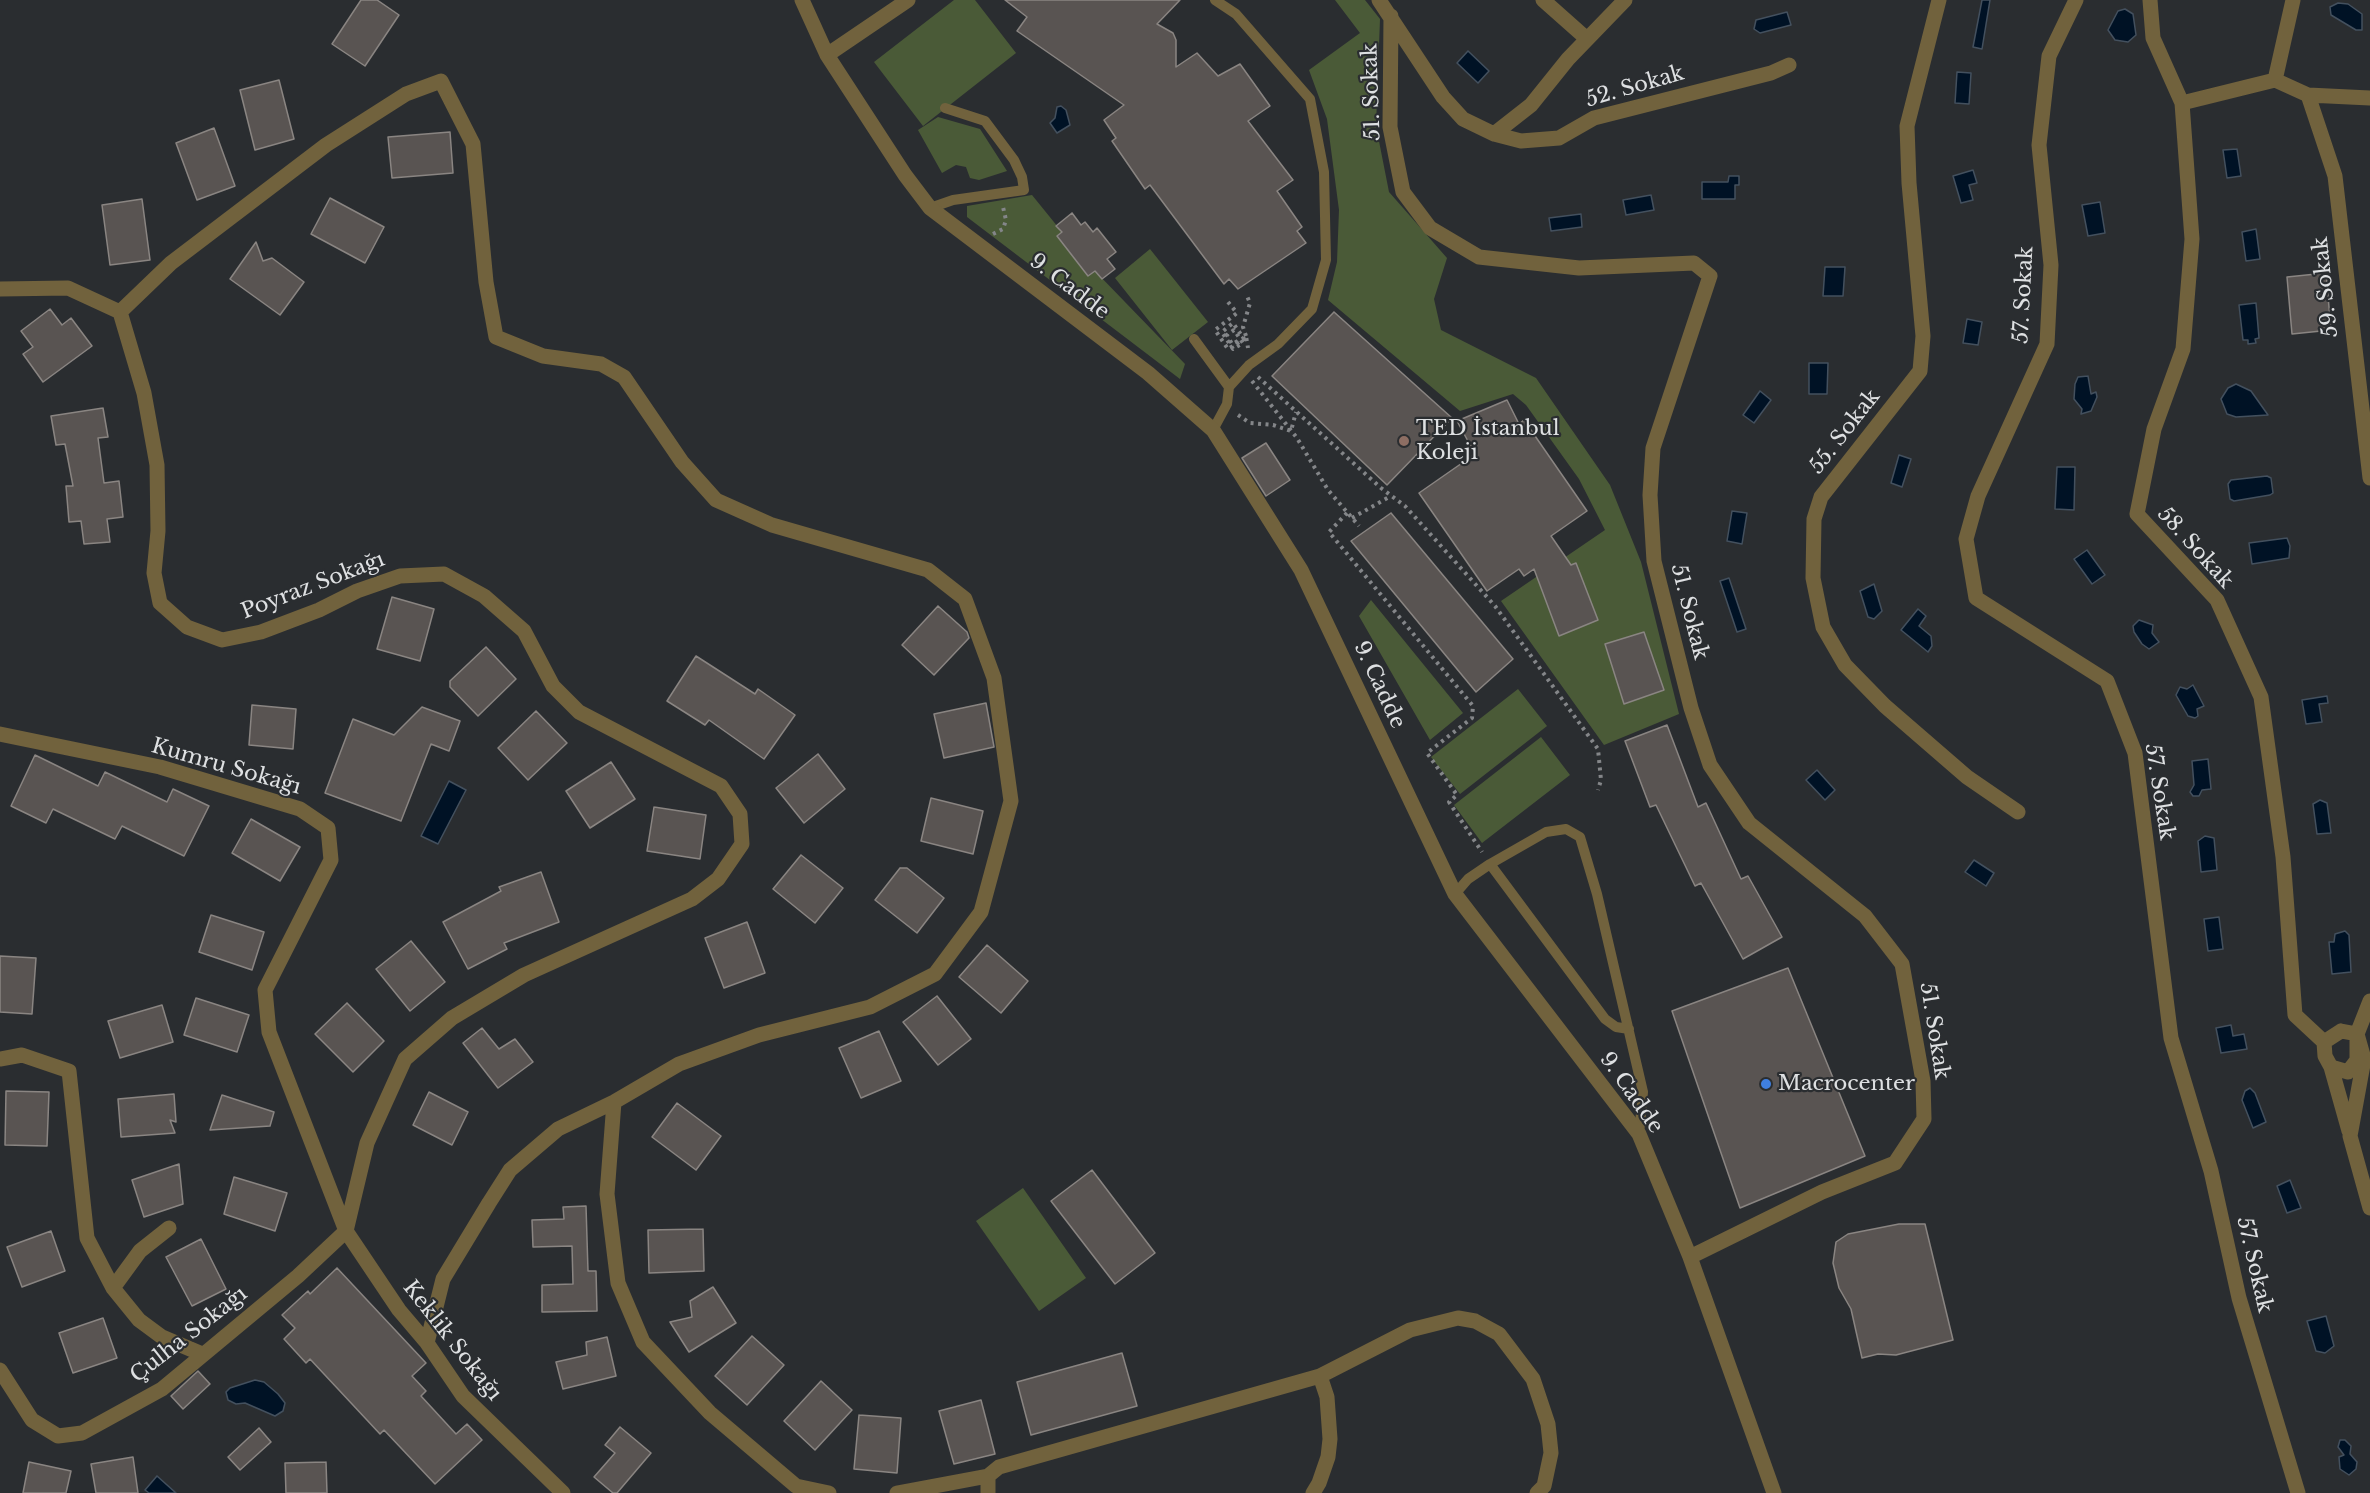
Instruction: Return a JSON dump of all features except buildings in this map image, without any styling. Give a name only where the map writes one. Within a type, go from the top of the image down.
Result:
[{"type":"street","name":"9. Cadde","points":[[802,0],[827,55],[905,175],[930,208],[1148,373],[1213,430],[1301,570],[1455,894],[1640,1134],[1690,1257],[1774,1493]]},
{"type":"street","points":[[827,55],[908,0]]},
{"type":"street","name":"52. Sokak","points":[[1379,0],[1443,97],[1463,119],[1494,134],[1521,141],[1559,138],[1594,118],[1771,73],[1788,65]]},
{"type":"street","points":[[1543,0],[1587,39]]},
{"type":"street","points":[[1494,134],[1531,105],[1587,39],[1625,0]]},
{"type":"street","name":"55. Sokak","points":[[1939,0],[1929,47],[1907,126],[1909,183],[1923,336],[1920,371],[1821,496],[1814,519],[1813,578],[1823,627],[1845,664],[1885,706],[1926,742],[1967,777],[2018,812]]},
{"type":"street","name":"57. Sokak","points":[[2076,0],[2049,56],[2039,145],[2051,266],[2047,344],[1978,496],[1966,539],[1976,598],[2107,681],[2135,753],[2171,1038],[2211,1171],[2239,1298],[2298,1493]]},
{"type":"street","points":[[2150,0],[2153,38],[2182,103],[2275,80],[2308,95],[2370,98]]},
{"type":"street","points":[[2275,80],[2293,0]]},
{"type":"street","name":"51. Sokak","points":[[1391,16],[1390,127],[1403,192],[1430,228],[1479,257],[1579,268],[1694,263],[1710,276],[1653,448],[1650,495],[1654,561],[1678,648],[1691,708],[1710,765],[1749,823],[1864,916],[1902,964],[1923,1081],[1924,1119],[1895,1163],[1822,1192],[1690,1257]]},
{"type":"street","points":[[0,289],[68,288],[120,312],[171,264],[326,145],[406,94],[441,81],[473,144],[486,282],[496,337],[543,356],[601,364],[624,377],[681,462],[716,500],[772,525],[928,570],[965,599],[994,678],[1011,801],[981,912],[935,974],[870,1007],[759,1035],[679,1064],[614,1102],[558,1129],[510,1170],[443,1279],[427,1343]]},
{"type":"street","name":"59. Sokak","points":[[2308,95],[2335,176],[2370,478]]},
{"type":"street","name":"58. Sokak","points":[[2182,103],[2192,239],[2183,349],[2154,429],[2137,514],[2217,600],[2260,697],[2283,857],[2295,1015],[2324,1042]]},
{"type":"street","name":"Poyraz Sokağı","points":[[120,312],[144,393],[157,465],[158,531],[154,573],[160,603],[187,627],[222,640],[261,632],[319,610],[357,591],[400,576],[444,574],[484,596],[524,631],[553,686],[579,712],[721,786],[740,814],[742,844],[718,879],[692,899],[524,975],[452,1018],[405,1059],[367,1143],[346,1231]]},
{"type":"street","name":"Kumru Sokağı","points":[[0,734],[160,767],[300,809],[328,828],[331,860],[265,990],[269,1032],[346,1231]]},
{"type":"street","points":[[2331,1067],[2348,1072],[2357,1060],[2357,1034],[2370,1001]]},
{"type":"street","points":[[2357,1034],[2341,1031],[2324,1042],[2325,1056],[2331,1067],[2370,1208]]},
{"type":"street","points":[[2350,1136],[2364,1059],[2357,1034]]},
{"type":"street","points":[[0,1059],[22,1055],[69,1071],[87,1238],[113,1288],[139,1320],[162,1337],[202,1354]]},
{"type":"street","points":[[614,1102],[609,1205],[618,1283],[643,1342],[710,1413],[796,1486],[830,1493]]},
{"type":"street","points":[[113,1288],[140,1251],[169,1228]]},
{"type":"street","name":"Keklik Sokağı","points":[[346,1231],[399,1310],[427,1343],[463,1396],[563,1493]]},
{"type":"street","name":"Çulha Sokağı","points":[[0,1370],[32,1420],[58,1436],[82,1433],[162,1389],[298,1276],[346,1231]]},
{"type":"street","points":[[897,1493],[988,1476],[999,1467],[1242,1396],[1320,1377],[1410,1330],[1458,1318],[1475,1321],[1499,1334],[1533,1379],[1548,1424],[1551,1453],[1544,1486],[1537,1493]]},
{"type":"street","points":[[1313,1493],[1328,1457],[1330,1439],[1327,1397],[1320,1377]]},
{"type":"street","points":[[988,1476],[988,1493]]},
{"type":"lane","points":[[1213,430],[1227,404],[1229,387],[1247,368],[1278,344],[1312,309],[1326,260],[1324,172],[1310,99],[1236,14],[1215,0]]},
{"type":"lane","points":[[930,208],[952,200],[1024,190],[1022,177],[1014,160],[985,121],[945,108]]},
{"type":"lane","points":[[1194,339],[1229,387]]},
{"type":"lane","points":[[1455,894],[1468,879],[1490,864],[1556,829],[1566,829],[1580,837],[1597,894],[1643,1092],[1640,1134]]},
{"type":"lane","points":[[1490,864],[1605,1019],[1616,1027],[1629,1029]]},
{"type":"path","points":[[991,235],[1003,229],[1006,220],[1000,194]]},
{"type":"path","points":[[1228,302],[1237,313],[1215,330],[1228,349],[1236,344],[1244,339],[1233,323],[1222,332],[1227,340],[1233,349],[1243,343],[1238,336],[1234,330],[1227,335],[1232,344],[1244,337],[1243,327],[1250,303],[1247,297]]},
{"type":"path","points":[[1247,368],[1405,506],[1495,606],[1598,749],[1601,780],[1598,790]]},
{"type":"path","points":[[1247,368],[1259,393],[1291,431],[1328,490],[1359,526]]},
{"type":"path","points":[[1227,404],[1250,423],[1273,425],[1291,431]]},
{"type":"path","points":[[1291,431],[1296,412]]},
{"type":"path","points":[[1352,518],[1391,496]]},
{"type":"path","points":[[1347,513],[1329,532],[1473,706],[1472,718],[1427,753],[1457,795],[1449,802],[1490,864]]},
{"type":"green space","points":[[954,0],[975,0],[1016,53],[923,126],[874,62]]},
{"type":"green space","points":[[1335,0],[1365,0],[1380,19],[1376,126],[1389,192],[1447,258],[1434,299],[1441,330],[1536,378],[1610,485],[1641,562],[1679,714],[1604,745],[1501,601],[1605,530],[1579,479],[1526,405],[1513,394],[1460,411],[1328,300],[1337,262],[1339,210],[1327,119],[1309,70],[1360,33]]},
{"type":"green space","points":[[938,117],[980,129],[1007,171],[979,180],[970,178],[966,167],[956,165],[942,173],[918,130]]},
{"type":"green space","points":[[1032,195],[1062,232],[1057,236],[1088,276],[1095,271],[1185,364],[1180,379],[967,217],[967,206]]},
{"type":"green space","points":[[1150,249],[1208,322],[1172,350],[1115,278]]},
{"type":"green space","points":[[1371,600],[1463,713],[1430,740],[1359,616]]},
{"type":"green space","points":[[1518,689],[1547,726],[1460,794],[1431,757]]},
{"type":"green space","points":[[1541,737],[1570,775],[1482,843],[1454,805]]},
{"type":"green space","points":[[1023,1188],[1086,1278],[1039,1311],[976,1221]]},
{"type":"water","points":[[1982,0],[1990,0],[1982,49],[1973,47]]},
{"type":"water","points":[[2338,3],[2348,4],[2362,14],[2362,30],[2356,30],[2331,15],[2330,7]]},
{"type":"water","points":[[2125,9],[2133,14],[2136,35],[2128,42],[2115,40],[2108,30],[2118,11]]},
{"type":"water","points":[[1787,12],[1791,25],[1760,33],[1754,29],[1756,20]]},
{"type":"water","points":[[1468,51],[1489,71],[1478,83],[1457,63]]},
{"type":"water","points":[[1957,72],[1971,73],[1969,104],[1955,103]]},
{"type":"water","points":[[1061,106],[1066,110],[1070,125],[1057,133],[1050,123],[1055,118],[1057,107]]},
{"type":"water","points":[[2237,149],[2241,176],[2227,178],[2223,150]]},
{"type":"water","points":[[1973,170],[1977,183],[1969,185],[1973,200],[1961,203],[1953,176]]},
{"type":"water","points":[[1729,176],[1739,176],[1739,185],[1735,185],[1735,199],[1702,199],[1702,182],[1728,182]]},
{"type":"water","points":[[1651,195],[1654,210],[1626,215],[1623,200]]},
{"type":"water","points":[[2100,202],[2105,233],[2088,236],[2082,205]]},
{"type":"water","points":[[1581,214],[1582,227],[1551,231],[1549,218]]},
{"type":"water","points":[[2256,229],[2260,259],[2246,261],[2242,232]]},
{"type":"water","points":[[1825,267],[1845,267],[1843,296],[1823,296]]},
{"type":"water","points":[[2256,303],[2259,338],[2255,339],[2256,343],[2248,344],[2248,340],[2243,340],[2239,305]]},
{"type":"water","points":[[1967,319],[1982,322],[1978,345],[1963,343]]},
{"type":"water","points":[[1809,363],[1828,363],[1827,394],[1809,394]]},
{"type":"water","points":[[2088,376],[2091,394],[2096,392],[2097,397],[2091,411],[2081,414],[2082,409],[2074,399],[2075,384],[2078,377]]},
{"type":"water","points":[[2236,384],[2251,391],[2268,415],[2236,417],[2227,414],[2221,399],[2228,388]]},
{"type":"water","points":[[1760,391],[1771,400],[1754,423],[1743,415]]},
{"type":"water","points":[[1899,455],[1911,459],[1902,487],[1891,483]]},
{"type":"water","points":[[2057,467],[2075,467],[2074,510],[2055,509]]},
{"type":"water","points":[[2267,476],[2271,478],[2273,493],[2270,495],[2234,501],[2230,499],[2228,484],[2231,480]]},
{"type":"water","points":[[1732,511],[1747,513],[1742,544],[1727,541]]},
{"type":"water","points":[[2287,538],[2290,546],[2289,558],[2252,564],[2249,543]]},
{"type":"water","points":[[2087,550],[2105,575],[2092,584],[2074,559]]},
{"type":"water","points":[[1729,578],[1746,629],[1737,632],[1720,581]]},
{"type":"water","points":[[1874,584],[1882,611],[1874,619],[1868,617],[1860,591]]},
{"type":"water","points":[[1918,609],[1926,616],[1919,626],[1931,636],[1932,646],[1928,652],[1901,630]]},
{"type":"water","points":[[2139,620],[2153,625],[2152,633],[2159,642],[2149,649],[2142,644],[2134,632],[2133,626]]},
{"type":"water","points":[[2193,685],[2204,706],[2197,709],[2198,716],[2195,718],[2188,716],[2176,695],[2180,687],[2187,689]]},
{"type":"water","points":[[2327,696],[2328,703],[2319,704],[2322,722],[2306,724],[2302,700]]},
{"type":"water","points":[[2208,759],[2211,789],[2202,790],[2199,796],[2193,796],[2190,792],[2194,785],[2192,761]]},
{"type":"water","points":[[1817,770],[1835,790],[1825,800],[1806,780]]},
{"type":"water","points":[[449,781],[466,790],[438,844],[421,836]]},
{"type":"water","points":[[2320,800],[2327,803],[2331,833],[2317,834],[2313,804]]},
{"type":"water","points":[[2205,836],[2214,838],[2217,870],[2201,872],[2198,841]]},
{"type":"water","points":[[1974,860],[1994,873],[1986,886],[1965,872]]},
{"type":"water","points":[[2219,917],[2223,949],[2208,951],[2204,919]]},
{"type":"water","points":[[2345,931],[2349,935],[2351,972],[2332,974],[2329,942],[2334,942],[2335,934]]},
{"type":"water","points":[[2231,1025],[2233,1036],[2244,1034],[2247,1049],[2221,1053],[2216,1028]]},
{"type":"water","points":[[2250,1088],[2255,1093],[2266,1122],[2253,1128],[2242,1100],[2245,1091]]},
{"type":"water","points":[[2290,1180],[2301,1208],[2287,1213],[2277,1186]]},
{"type":"water","points":[[2326,1316],[2334,1346],[2325,1353],[2316,1351],[2307,1321]]},
{"type":"water","points":[[255,1380],[264,1382],[278,1394],[285,1403],[283,1411],[275,1416],[245,1403],[236,1404],[228,1400],[226,1392],[230,1388]]},
{"type":"water","points":[[2340,1440],[2345,1440],[2351,1446],[2350,1454],[2357,1462],[2356,1469],[2349,1475],[2340,1469],[2339,1457],[2344,1455],[2338,1447]]},
{"type":"water","points":[[157,1476],[176,1493],[149,1493],[145,1490]]},
{"type":"place","name":"TED İstanbul Koleji","points":[[1404,441]]},
{"type":"place","name":"Macrocenter","points":[[1766,1084]]}]
